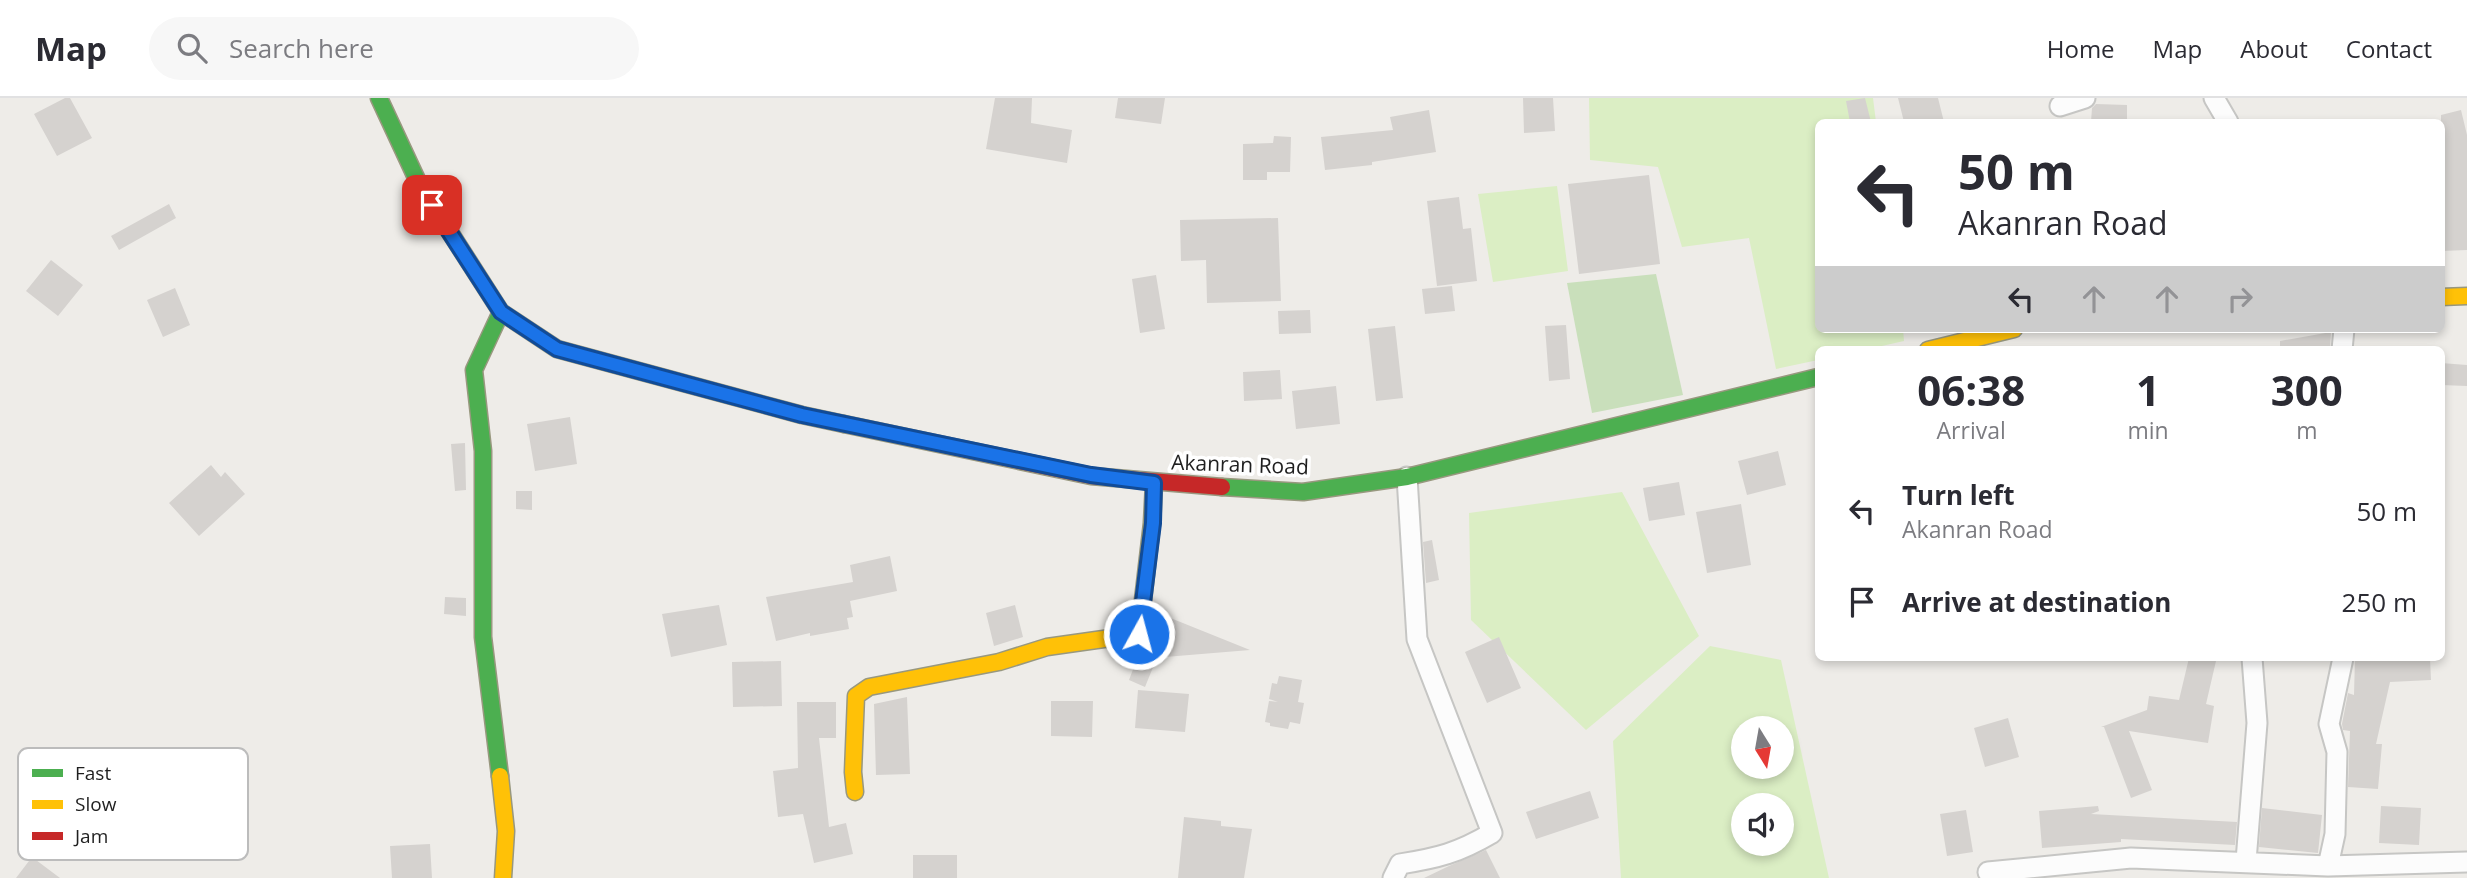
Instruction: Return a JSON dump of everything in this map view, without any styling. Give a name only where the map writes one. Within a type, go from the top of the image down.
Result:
[{"type":"main road","name":"Akanran Road","points":[[379,98],[419,184],[501,312],[557,349],[802,415],[1091,475],[1154,483],[1303,492],[1407,477],[1815,378]]},
{"type":"main road","points":[[2445,297],[2467,296]]},
{"type":"main road","points":[[501,312],[474,370],[482,451],[483,637],[506,831],[503,878]]},
{"type":"main road","points":[[1944,346],[1998,333]]},
{"type":"main road","points":[[855,792],[853,772],[856,696],[869,687],[999,662],[1047,647],[1139,634],[1153,523],[1154,483]]},
{"type":"street","points":[[2060,109],[2085,98]]},
{"type":"street","points":[[2214,98],[2226,119]]},
{"type":"street","points":[[1393,878],[1400,864],[1440,858],[1468,848],[1492,833],[1417,639],[1407,477]]},
{"type":"street","points":[[2246,861],[2257,723],[2252,661]]},
{"type":"street","points":[[2328,866],[2335,834],[2337,752],[2329,724],[2342,661]]},
{"type":"street","points":[[1988,872],[2132,858],[2328,866],[2467,862]]},
{"type":"green space","points":[[1589,98],[1873,98],[1876,119],[1815,119],[1815,333],[1903,333],[1904,341],[1882,346],[1815,346],[1815,361],[1776,369],[1749,238],[1682,247],[1658,167],[1590,160]]},
{"type":"green space","points":[[1557,186],[1568,271],[1493,282],[1478,194]]},
{"type":"green space","points":[[1656,274],[1683,395],[1592,413],[1567,283]]},
{"type":"green space","points":[[1622,492],[1699,636],[1586,730],[1471,620],[1469,513]]},
{"type":"green space","points":[[1710,646],[1781,660],[1793,716],[1731,716],[1731,779],[1794,779],[1794,719],[1829,878],[1621,878],[1613,741]]},
{"type":"building","points":[[70,98],[92,138],[57,156],[34,114]]},
{"type":"building","points":[[995,98],[1032,98],[1031,123],[1072,130],[1067,163],[986,149]]},
{"type":"building","points":[[1118,98],[1165,98],[1161,124],[1115,118]]},
{"type":"building","points":[[1523,98],[1553,98],[1555,131],[1524,133]]},
{"type":"building","points":[[1865,98],[1870,119],[1849,119],[1846,101]]},
{"type":"building","points":[[1898,98],[1938,98],[1943,119],[1903,119]]},
{"type":"building","points":[[2096,104],[2127,105],[2127,119],[2091,119],[2092,108]]},
{"type":"building","points":[[1429,110],[1436,152],[1372,162],[1372,165],[1325,170],[1321,137],[1393,130],[1390,117]]},
{"type":"building","points":[[2461,110],[2467,135],[2467,250],[2445,251],[2445,119],[2441,119],[2441,115]]},
{"type":"building","points":[[1274,136],[1291,137],[1290,172],[1267,172],[1267,180],[1243,180],[1243,144],[1273,143]]},
{"type":"building","points":[[1649,175],[1660,264],[1579,274],[1568,184]]},
{"type":"building","points":[[1459,197],[1463,229],[1471,228],[1477,281],[1437,286],[1427,201]]},
{"type":"building","points":[[169,204],[176,218],[119,250],[111,236]]},
{"type":"building","points":[[1278,218],[1281,301],[1207,303],[1206,260],[1181,261],[1180,220]]},
{"type":"building","points":[[51,260],[83,285],[58,316],[26,291]]},
{"type":"building","points":[[1156,275],[1165,329],[1140,333],[1132,279]]},
{"type":"building","points":[[1452,286],[1455,311],[1425,314],[1422,289]]},
{"type":"building","points":[[175,288],[190,325],[163,337],[147,300]]},
{"type":"building","points":[[1310,310],[1311,333],[1279,334],[1278,311]]},
{"type":"building","points":[[1566,325],[1570,379],[1549,381],[1545,326]]},
{"type":"building","points":[[1395,326],[1403,398],[1376,401],[1368,329]]},
{"type":"building","points":[[2331,333],[2330,346],[2280,346],[2280,341]]},
{"type":"building","points":[[2445,363],[2467,365],[2467,386],[2445,385]]},
{"type":"building","points":[[1280,370],[1282,399],[1244,401],[1243,372]]},
{"type":"building","points":[[1336,386],[1340,424],[1296,429],[1292,391]]},
{"type":"building","points":[[570,417],[577,464],[535,471],[527,424]]},
{"type":"building","points":[[465,443],[466,490],[455,491],[451,444]]},
{"type":"building","points":[[1778,451],[1786,485],[1747,495],[1738,461]]},
{"type":"building","points":[[211,465],[221,477],[225,472],[245,494],[199,536],[169,503]]},
{"type":"building","points":[[1679,482],[1685,515],[1649,521],[1643,488]]},
{"type":"building","points":[[516,491],[532,491],[532,510],[516,509]]},
{"type":"building","points":[[1741,504],[1751,565],[1707,573],[1696,512]]},
{"type":"building","points":[[1432,540],[1439,580],[1426,583],[1423,542]]},
{"type":"building","points":[[890,556],[897,591],[850,601],[853,617],[847,618],[849,629],[810,636],[810,633],[776,641],[766,597],[853,582],[850,565]]},
{"type":"building","points":[[445,597],[466,598],[466,616],[444,614]]},
{"type":"building","points":[[719,605],[727,645],[671,657],[662,614]]},
{"type":"building","points":[[1015,605],[1023,637],[994,646],[986,613]]},
{"type":"building","points":[[1158,613],[1250,650],[1165,657],[1158,655],[1145,687],[1129,680],[1140,651],[1153,642]]},
{"type":"building","points":[[1499,637],[1521,688],[1487,703],[1465,652]]},
{"type":"building","points":[[781,661],[782,706],[733,707],[732,662]]},
{"type":"building","points":[[2188,661],[2216,661],[2206,704],[2214,706],[2208,743],[2129,731],[2152,790],[2131,798],[2104,727],[2101,727],[2147,710],[2149,696],[2179,700]]},
{"type":"building","points":[[2355,661],[2430,661],[2431,680],[2390,682],[2376,744],[2382,744],[2378,789],[2348,787],[2350,731],[2343,730],[2342,724],[2348,693],[2354,695]]},
{"type":"building","points":[[1279,676],[1302,680],[1298,702],[1304,703],[1300,724],[1290,722],[1288,729],[1270,726],[1270,723],[1265,722],[1269,701],[1278,702],[1269,699],[1272,683],[1277,684]]},
{"type":"building","points":[[1138,690],[1189,694],[1185,732],[1135,728]]},
{"type":"building","points":[[907,697],[910,774],[876,775],[874,704]]},
{"type":"building","points":[[1051,701],[1093,701],[1092,737],[1051,736]]},
{"type":"building","points":[[797,702],[836,702],[836,738],[819,738],[829,827],[846,823],[853,854],[814,863],[803,814],[778,817],[773,771],[798,768]]},
{"type":"building","points":[[2008,718],[2019,757],[1985,767],[1974,728]]},
{"type":"building","points":[[1590,791],[1599,818],[1536,839],[1526,812]]},
{"type":"building","points":[[2098,806],[2099,811],[2091,814],[2237,822],[2235,845],[2121,839],[2121,842],[2042,848],[2039,811]]},
{"type":"building","points":[[2381,806],[2421,808],[2419,845],[2379,843]]},
{"type":"building","points":[[2262,808],[2322,815],[2318,853],[2259,847]]},
{"type":"building","points":[[1966,810],[1973,852],[1947,856],[1940,814]]},
{"type":"building","points":[[1184,817],[1221,821],[1221,826],[1252,829],[1244,878],[1178,878]]},
{"type":"building","points":[[430,844],[432,878],[392,878],[390,846]]},
{"type":"building","points":[[1486,850],[1500,878],[1424,878],[1449,866]]},
{"type":"building","points":[[913,855],[957,855],[957,878],[913,878]]},
{"type":"building","points":[[30,860],[36,860],[60,878],[16,878]]},
{"type":"traffic: fast","points":[[379,98],[419,184],[501,312],[557,349],[844,424]]},
{"type":"traffic: fast","points":[[500,776],[483,637],[483,451],[474,370],[501,312]]},
{"type":"traffic: fast","points":[[1222,487],[1303,492],[1407,477],[1815,378]]},
{"type":"traffic: slow","points":[[2445,297],[2467,296]]},
{"type":"traffic: slow","points":[[1944,346],[1998,333]]},
{"type":"traffic: slow","points":[[855,792],[853,772],[856,696],[869,687],[999,662],[1047,647],[1139,634],[1154,483]]},
{"type":"traffic: slow","points":[[500,776],[506,831],[503,878]]},
{"type":"traffic: jam","points":[[844,424],[1091,476],[1222,487]]},
{"type":"route","points":[[432,205],[501,312],[557,349],[802,415],[1091,475],[1154,483],[1153,523],[1139,634]]}]
